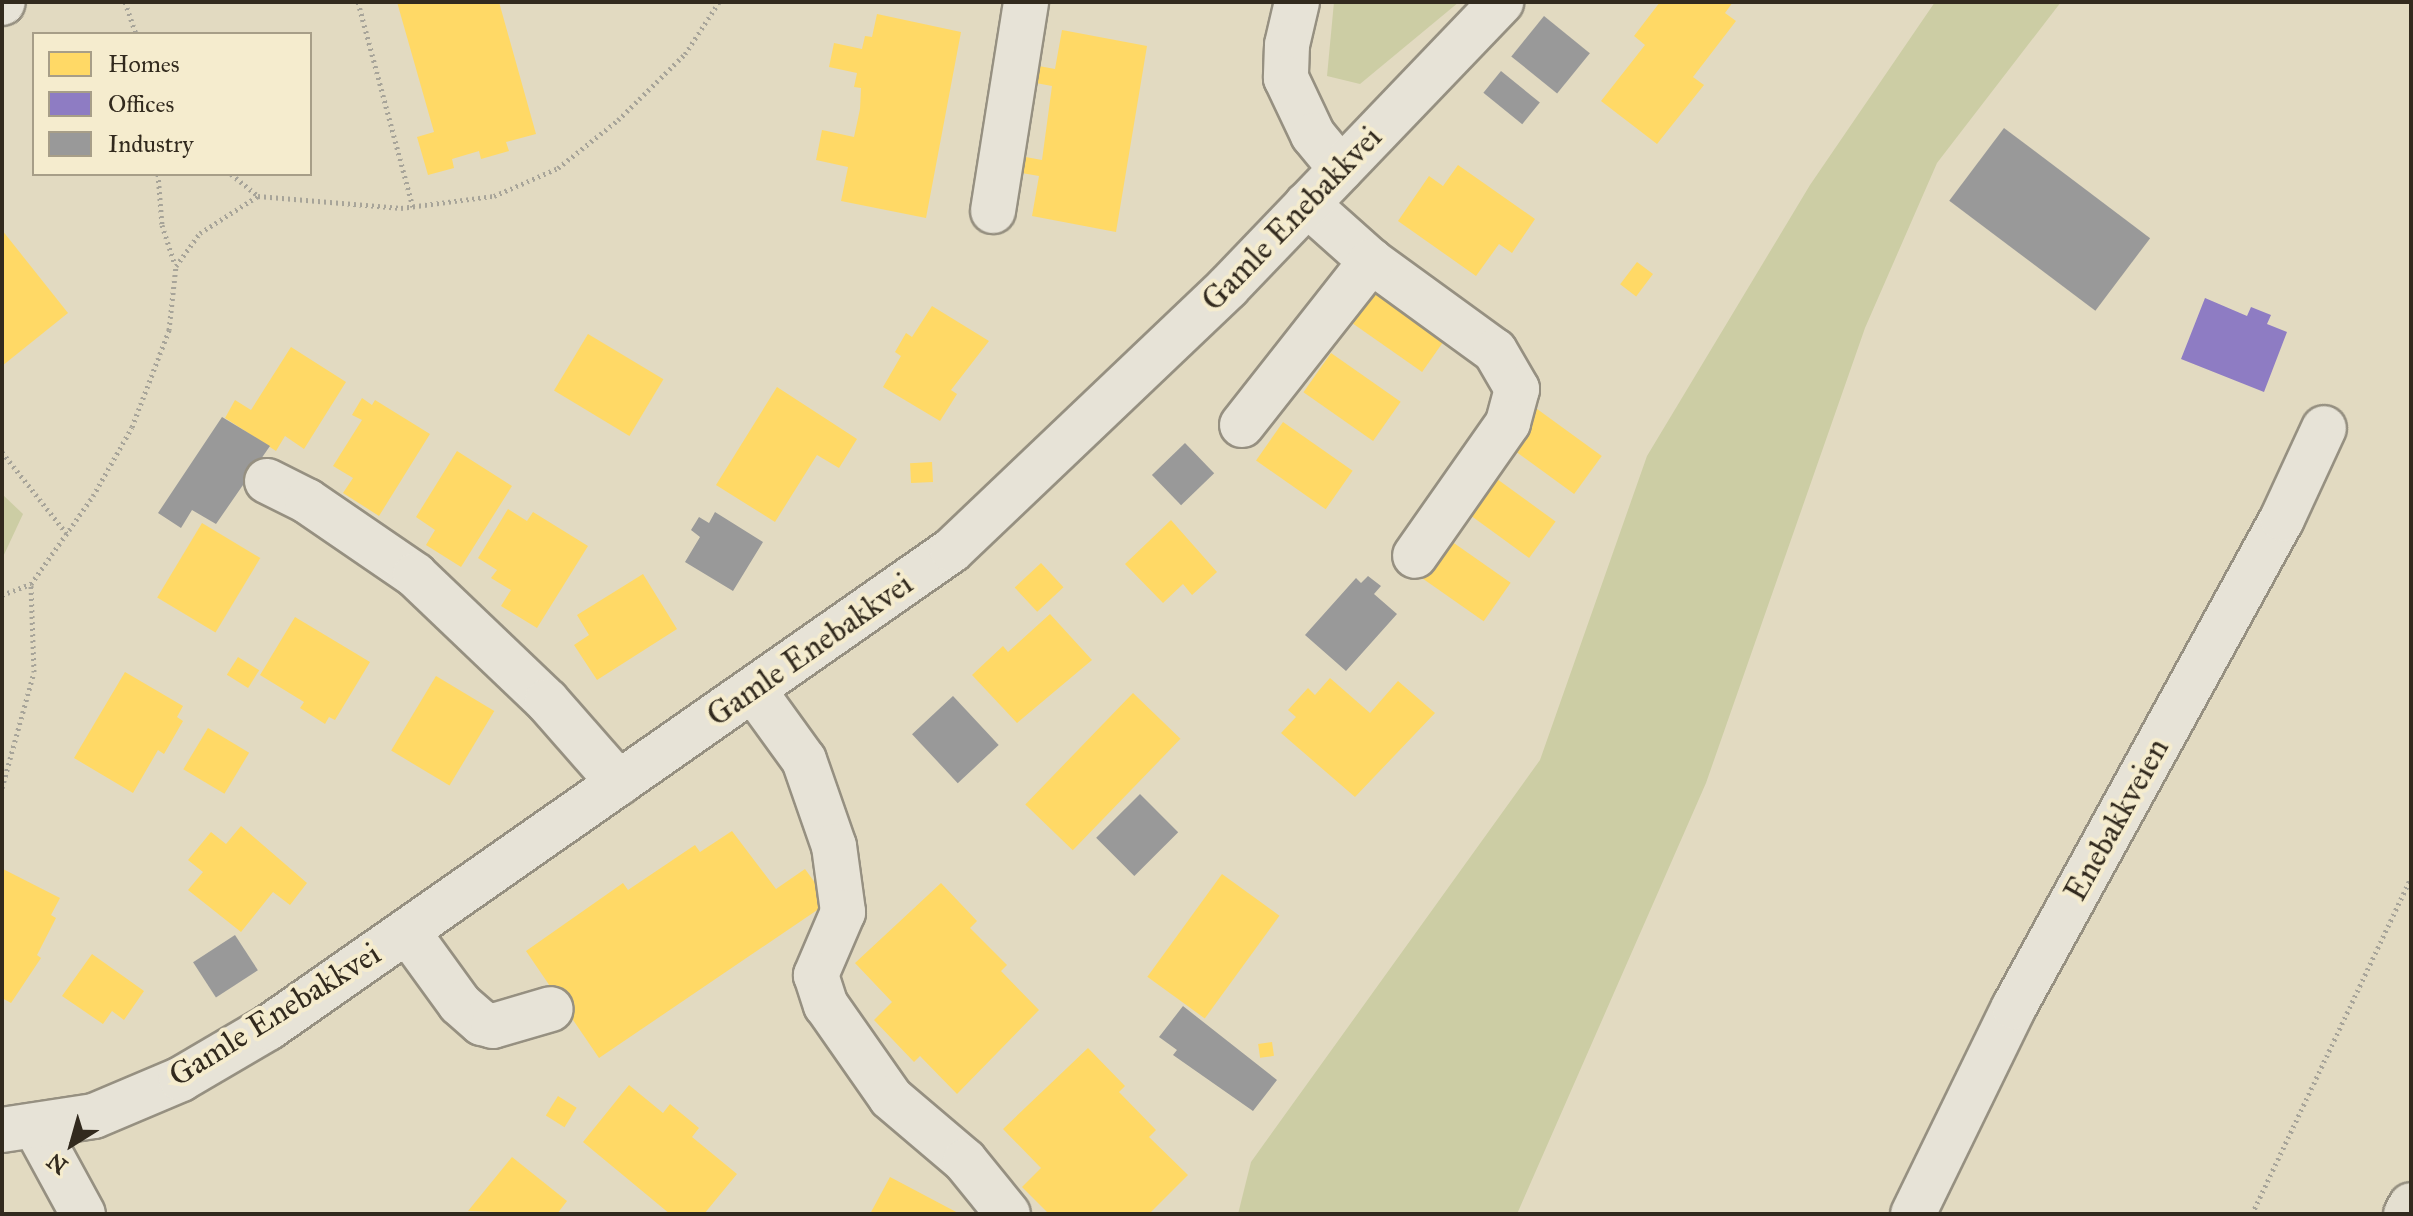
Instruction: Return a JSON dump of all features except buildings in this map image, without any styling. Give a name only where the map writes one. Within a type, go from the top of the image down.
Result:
[{"type":"highway","points":[[2406,1214],[2411,1205]]},
{"type":"street","points":[[993,211],[1026,2]]},
{"type":"street","points":[[1297,2],[1287,45],[1286,78],[1313,135],[1341,169]]},
{"type":"street","name":"Gamle Enebakkvei","points":[[19,1128],[94,1116],[181,1079],[268,1028],[952,550],[1307,204],[1501,2]]},
{"type":"street","points":[[1307,204],[1371,261],[1495,351],[1517,389],[1508,423],[1415,556]]},
{"type":"street","points":[[1242,425],[1371,261]]},
{"type":"street","name":"Enebakkveien","points":[[1913,1214],[2014,1007],[2282,519],[2324,428]]},
{"type":"street","points":[[267,481],[307,501],[415,575],[547,701],[619,783]]},
{"type":"street","points":[[754,691],[804,760],[834,846],[843,912],[816,975],[826,1005],[891,1098],[965,1161],[1008,1214]]},
{"type":"street","points":[[407,931],[460,1004],[482,1023],[493,1026],[551,1009]]},
{"type":"street","points":[[19,1128],[83,1214]]},
{"type":"path","points":[[125,2],[135,32]]},
{"type":"path","points":[[358,2],[413,207]]},
{"type":"path","points":[[233,176],[258,196],[413,207],[494,196],[558,168],[618,120],[685,54],[719,2]]},
{"type":"path","points":[[2,595],[31,584],[67,534],[132,427],[169,330],[176,266],[162,225],[158,176]]},
{"type":"path","points":[[176,266],[200,233],[258,196]]},
{"type":"path","points":[[2,452],[67,534]]},
{"type":"path","points":[[2,788],[34,672],[31,584]]},
{"type":"path","points":[[2252,1214],[2411,877]]},
{"type":"green space","points":[[1334,2],[1459,2],[1360,84],[1327,76]]},
{"type":"green space","points":[[1935,2],[2061,2],[1937,163],[1865,328],[1706,783],[1517,1214],[1238,1214],[1251,1162],[1540,760],[1647,456],[1810,185]]},
{"type":"green space","points":[[2,494],[23,514],[2,559]]}]
